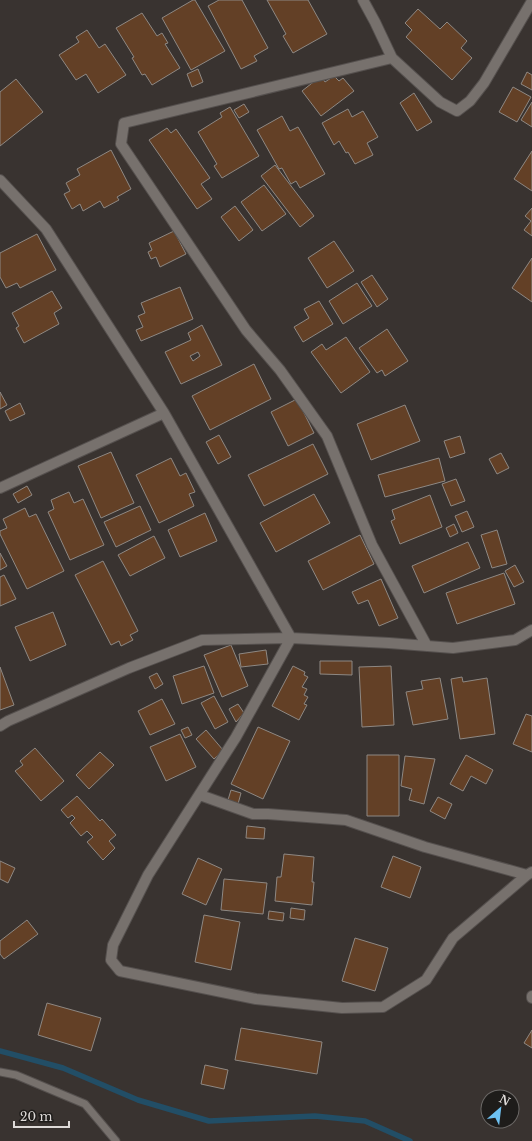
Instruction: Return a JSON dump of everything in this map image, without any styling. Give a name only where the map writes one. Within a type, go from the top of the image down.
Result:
[{"type":"street","points":[[363,0],[392,58],[440,102],[457,111],[470,101],[484,83],[532,1]]},
{"type":"street","points":[[392,58],[124,123],[121,144],[246,330],[280,370],[327,436],[372,544],[427,646]]},
{"type":"street","points":[[0,180],[46,229],[164,413],[290,638]]},
{"type":"street","points":[[0,488],[164,413]]},
{"type":"street","points":[[0,726],[129,668],[202,640],[290,638],[453,648],[515,640],[532,630]]},
{"type":"street","points":[[290,638],[236,737],[148,875],[113,945],[111,960],[120,971],[256,999],[342,1008],[383,1007],[426,980],[453,938],[530,874]]},
{"type":"street","points":[[200,795],[253,814],[346,820],[425,847],[530,874]]},
{"type":"lane","points":[[0,1072],[16,1075],[85,1104],[116,1141]]},
{"type":"building","points":[[195,0],[225,51],[191,70],[162,18]]},
{"type":"building","points":[[219,0],[242,0],[268,48],[254,56],[257,61],[241,69],[208,6]]},
{"type":"building","points":[[267,0],[308,0],[327,34],[293,53],[283,36],[286,34]]},
{"type":"building","points":[[418,9],[440,29],[447,22],[467,41],[461,48],[472,58],[452,80],[406,37],[412,30],[405,23]]},
{"type":"building","points":[[142,13],[157,36],[162,33],[168,43],[165,44],[180,68],[152,85],[145,74],[142,75],[132,58],[134,57],[116,28]]},
{"type":"building","points":[[87,30],[99,48],[105,44],[126,75],[98,93],[86,74],[76,80],[59,55],[79,42],[76,37]]},
{"type":"building","points":[[198,69],[203,82],[192,87],[187,74]]},
{"type":"building","points":[[527,72],[532,75],[532,90],[521,84]]},
{"type":"building","points":[[321,76],[325,82],[334,76],[339,81],[343,78],[354,91],[321,116],[302,91]]},
{"type":"building","points":[[16,79],[43,112],[0,146],[0,92]]},
{"type":"building","points":[[513,87],[531,97],[517,122],[499,112]]},
{"type":"building","points":[[414,93],[432,122],[417,131],[400,103]]},
{"type":"building","points":[[532,102],[532,127],[521,120]]},
{"type":"building","points":[[244,104],[249,112],[239,118],[234,110]]},
{"type":"building","points":[[230,107],[259,156],[222,178],[214,166],[217,164],[198,132],[222,117],[220,113]]},
{"type":"building","points":[[348,109],[352,117],[363,111],[378,137],[367,143],[373,155],[355,164],[339,141],[334,145],[322,123]]},
{"type":"building","points":[[282,116],[290,131],[298,127],[325,174],[300,188],[296,181],[291,184],[282,168],[279,169],[257,130]]},
{"type":"building","points":[[167,128],[171,133],[176,129],[210,178],[201,184],[212,199],[197,209],[149,140]]},
{"type":"building","points":[[111,150],[131,189],[117,197],[119,200],[104,208],[100,201],[83,211],[80,204],[72,209],[64,194],[70,191],[66,183],[80,175],[77,169]]},
{"type":"building","points":[[532,151],[532,191],[514,179]]},
{"type":"building","points":[[275,165],[314,216],[300,227],[261,176]]},
{"type":"building","points":[[264,185],[286,214],[262,231],[241,202]]},
{"type":"building","points":[[235,206],[253,230],[239,241],[221,217]]},
{"type":"building","points":[[532,208],[532,236],[524,230],[531,221],[525,216]]},
{"type":"building","points":[[174,231],[186,254],[160,267],[156,257],[151,259],[148,252],[152,250],[149,243]]},
{"type":"building","points":[[37,234],[56,270],[20,288],[17,283],[6,288],[0,277],[0,253]]},
{"type":"building","points":[[334,241],[354,271],[327,288],[308,258]]},
{"type":"building","points":[[532,258],[532,302],[512,288]]},
{"type":"building","points":[[372,275],[388,299],[377,307],[361,282]]},
{"type":"building","points":[[357,283],[372,306],[343,324],[329,301]]},
{"type":"building","points":[[180,287],[193,319],[141,341],[136,330],[143,327],[138,316],[145,313],[141,303]]},
{"type":"building","points":[[52,291],[62,308],[54,313],[59,324],[24,343],[16,328],[19,326],[12,313]]},
{"type":"building","points":[[319,301],[333,324],[303,342],[294,327],[309,318],[304,309]]},
{"type":"building","points":[[202,325],[222,365],[181,384],[165,352],[191,340],[188,333]],"holes":[[[198,352],[200,356],[193,361],[190,356]]]},
{"type":"building","points":[[387,329],[408,361],[385,376],[382,370],[377,373],[359,348]]},
{"type":"building","points":[[346,337],[370,372],[341,393],[311,352],[322,344],[326,350]]},
{"type":"building","points":[[254,364],[271,399],[210,430],[192,396]]},
{"type":"building","points":[[0,392],[7,405],[0,409]]},
{"type":"building","points":[[297,399],[314,433],[288,446],[271,412]]},
{"type":"building","points":[[20,403],[25,414],[10,421],[5,411]]},
{"type":"building","points":[[405,405],[420,441],[371,460],[357,424]]},
{"type":"building","points":[[219,435],[231,457],[218,464],[206,442]]},
{"type":"building","points":[[460,436],[465,453],[450,458],[444,441]]},
{"type":"building","points":[[313,444],[328,474],[264,506],[248,475]]},
{"type":"building","points":[[111,452],[134,503],[101,518],[78,466]]},
{"type":"building","points":[[501,453],[509,468],[497,474],[489,459]]},
{"type":"building","points":[[171,458],[180,476],[186,473],[195,492],[189,494],[194,506],[159,523],[136,475]]},
{"type":"building","points":[[439,458],[445,481],[385,497],[378,475]]},
{"type":"building","points":[[456,479],[465,501],[451,506],[442,484]]},
{"type":"building","points":[[27,486],[32,495],[18,503],[13,494]]},
{"type":"building","points":[[69,492],[74,503],[83,499],[104,545],[70,560],[48,512],[54,509],[51,500]]},
{"type":"building","points":[[314,494],[330,523],[276,552],[260,523]]},
{"type":"building","points":[[430,495],[442,527],[400,544],[391,521],[395,519],[392,510]]},
{"type":"building","points":[[140,506],[151,530],[116,547],[104,522]]},
{"type":"building","points":[[25,508],[29,517],[36,514],[64,571],[27,589],[0,534],[0,531],[7,528],[3,519]]},
{"type":"building","points":[[467,511],[474,527],[462,532],[455,516]]},
{"type":"building","points":[[205,513],[217,541],[180,557],[168,530]]},
{"type":"building","points":[[454,524],[458,533],[450,537],[446,528]]},
{"type":"building","points":[[497,530],[507,564],[492,568],[481,535]]},
{"type":"building","points":[[360,535],[374,564],[323,590],[308,561]]},
{"type":"building","points":[[154,536],[165,558],[130,576],[118,555]]},
{"type":"building","points":[[468,542],[480,568],[424,593],[412,566]]},
{"type":"building","points":[[0,553],[7,566],[0,570]]},
{"type":"building","points":[[103,561],[138,631],[130,635],[133,640],[121,646],[119,641],[111,645],[75,575]]},
{"type":"building","points":[[515,565],[524,582],[514,587],[505,571]]},
{"type":"building","points":[[504,573],[515,604],[457,624],[446,593]]},
{"type":"building","points":[[4,575],[16,599],[0,606],[0,577]]},
{"type":"building","points":[[381,579],[398,618],[379,626],[368,600],[358,604],[352,592]]},
{"type":"building","points":[[53,612],[66,645],[30,661],[15,627]]},
{"type":"building","points":[[231,645],[248,686],[222,697],[204,655]]},
{"type":"building","points":[[266,650],[268,664],[241,667],[239,654]]},
{"type":"building","points":[[320,661],[352,661],[352,675],[320,674]]},
{"type":"building","points":[[204,666],[214,693],[182,704],[173,676]]},
{"type":"building","points":[[293,666],[305,672],[304,675],[308,677],[302,687],[307,689],[304,695],[308,697],[304,704],[307,705],[299,720],[272,706]]},
{"type":"building","points":[[391,666],[394,725],[362,727],[359,667]]},
{"type":"building","points":[[0,667],[14,705],[0,710]]},
{"type":"building","points":[[157,673],[163,684],[155,689],[149,677]]},
{"type":"building","points":[[462,677],[463,682],[487,678],[495,734],[460,739],[451,679]]},
{"type":"building","points":[[440,678],[448,719],[413,725],[406,692],[423,689],[421,681]]},
{"type":"building","points":[[214,696],[228,722],[215,729],[201,703]]},
{"type":"building","points":[[162,699],[175,724],[150,735],[138,711]]},
{"type":"building","points":[[238,704],[244,713],[236,722],[229,709]]},
{"type":"building","points":[[526,714],[532,716],[532,752],[513,744]]},
{"type":"building","points":[[188,727],[192,735],[185,738],[181,730]]},
{"type":"building","points":[[258,727],[290,741],[263,799],[231,784]]},
{"type":"building","points":[[206,730],[223,750],[214,759],[196,739]]},
{"type":"building","points":[[180,734],[196,767],[166,781],[150,747]]},
{"type":"building","points":[[35,748],[64,781],[41,801],[15,771],[23,765],[20,761]]},
{"type":"building","points":[[100,752],[114,765],[89,789],[76,775]]},
{"type":"building","points":[[367,755],[399,755],[399,816],[367,816]]},
{"type":"building","points":[[466,755],[493,770],[486,784],[471,776],[463,791],[450,784]]},
{"type":"building","points":[[405,756],[435,759],[424,804],[409,800],[412,789],[401,786]]},
{"type":"building","points":[[231,790],[241,793],[238,804],[228,800]]},
{"type":"building","points":[[77,796],[100,821],[102,819],[116,835],[109,841],[115,848],[103,860],[87,842],[93,837],[87,831],[81,836],[70,823],[75,818],[72,815],[68,818],[61,810]]},
{"type":"building","points":[[438,797],[452,804],[445,819],[430,811]]},
{"type":"building","points":[[247,826],[265,828],[264,839],[246,838]]},
{"type":"building","points":[[284,854],[314,857],[312,905],[275,901],[277,877],[281,877]]},
{"type":"building","points":[[393,856],[421,867],[410,898],[381,887]]},
{"type":"building","points":[[198,858],[222,869],[206,905],[182,894]]},
{"type":"building","points":[[0,861],[15,868],[8,883],[0,879]]},
{"type":"building","points":[[224,879],[267,883],[263,914],[221,910]]},
{"type":"building","points":[[291,908],[305,910],[304,920],[290,918]]},
{"type":"building","points":[[269,911],[284,913],[283,921],[268,919]]},
{"type":"building","points":[[204,915],[240,922],[231,970],[195,962]]},
{"type":"building","points":[[27,920],[38,934],[4,959],[0,954],[0,941]]},
{"type":"building","points":[[355,938],[388,948],[375,991],[342,981]]},
{"type":"building","points":[[47,1003],[101,1018],[91,1051],[38,1035]]},
{"type":"building","points":[[241,1028],[322,1042],[317,1074],[235,1060]]},
{"type":"building","points":[[532,1030],[532,1048],[524,1043]]},
{"type":"building","points":[[205,1065],[228,1070],[224,1089],[201,1084]]},
{"type":"waterway","points":[[0,1051],[63,1068],[138,1100],[209,1121],[315,1116],[365,1121],[410,1141]]}]
